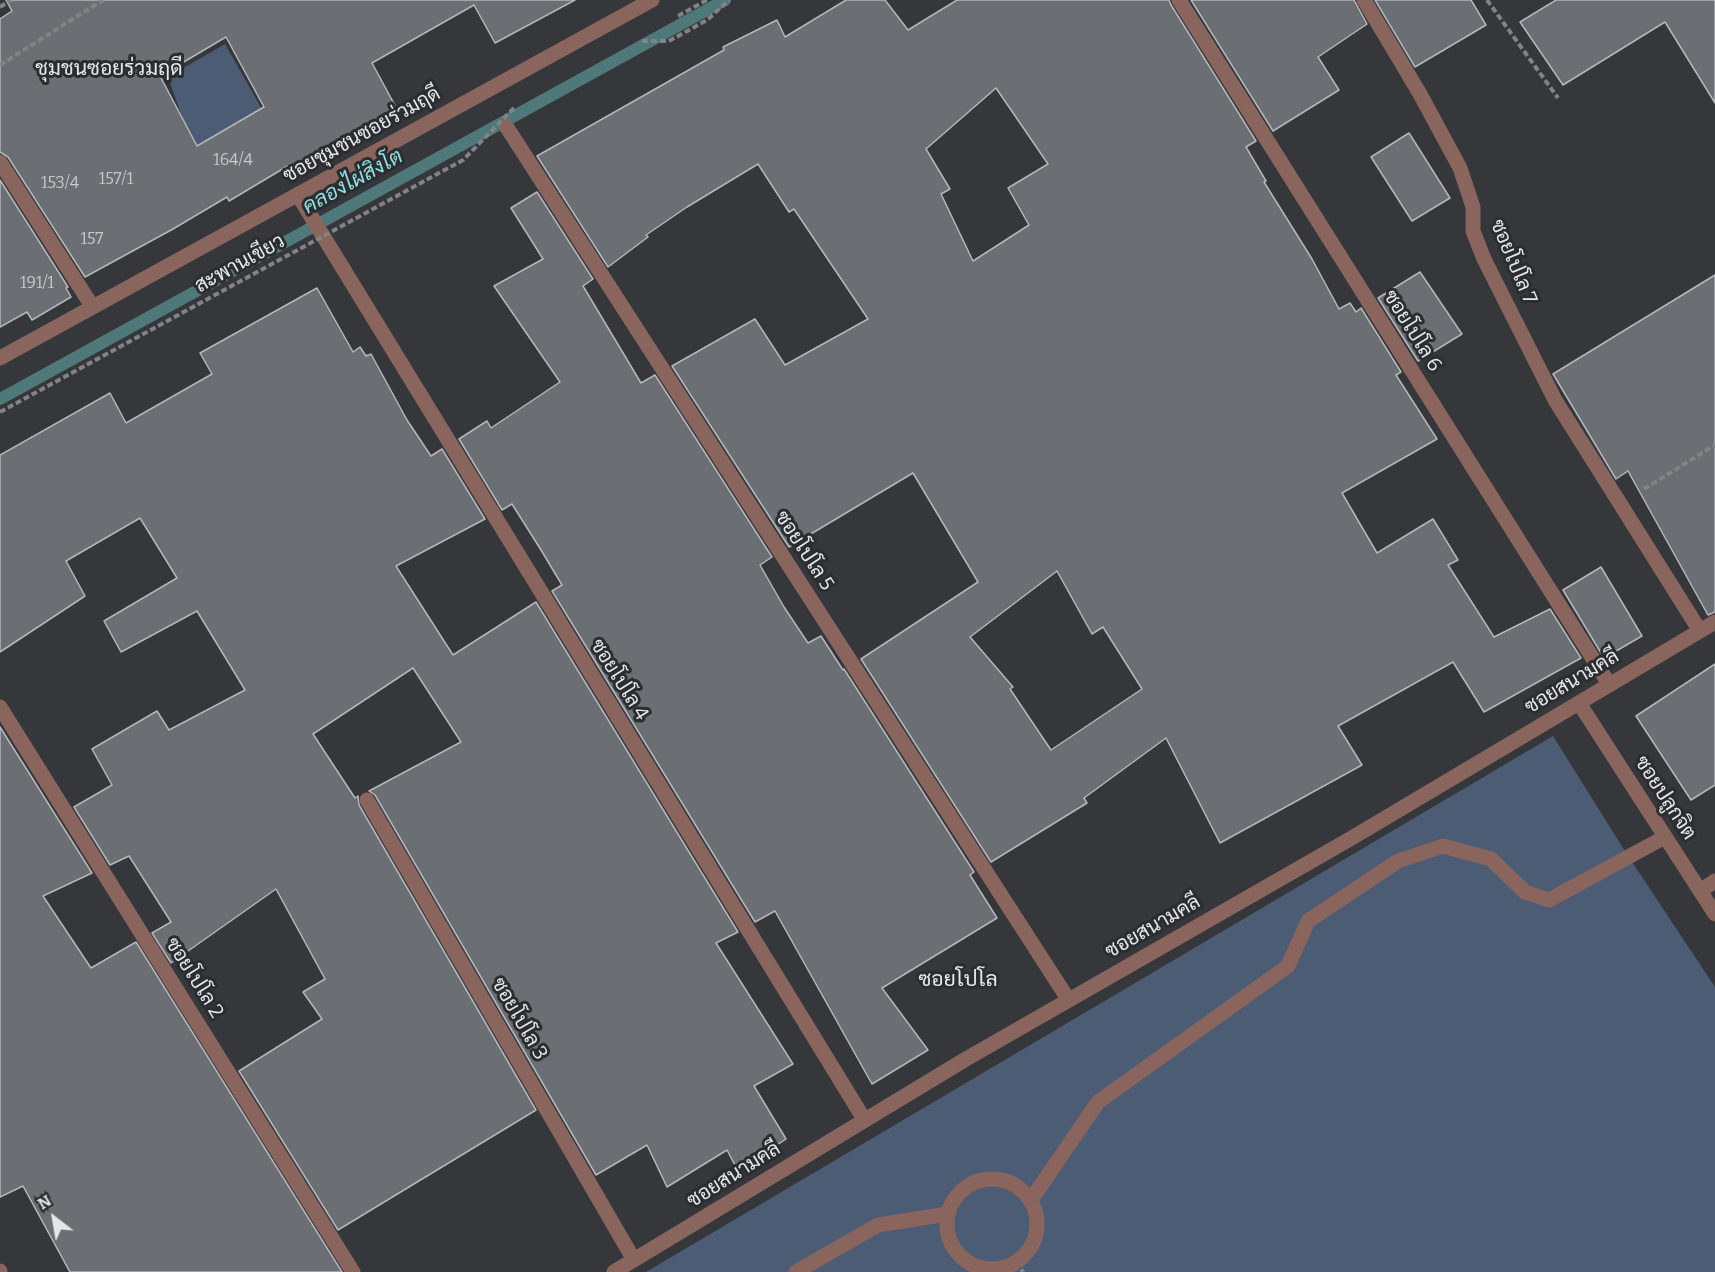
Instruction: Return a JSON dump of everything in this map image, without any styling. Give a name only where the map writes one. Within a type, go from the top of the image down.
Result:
[{"type":"street","name":"ซอยชุมชนซอยร่วมฤดี","points":[[0,358],[652,0]]},
{"type":"street","name":"ซอยโปโล 6","points":[[1179,0],[1609,684]]},
{"type":"street","name":"ซอยโปโล 7","points":[[1364,0],[1420,94],[1460,168],[1473,207],[1473,231],[1484,259],[1555,400],[1700,631]]},
{"type":"street","name":"ซอยโปโล 5","points":[[506,126],[1068,999]]},
{"type":"street","points":[[0,162],[92,306]]},
{"type":"street","name":"ซอยโปโล 4","points":[[298,195],[864,1119]]},
{"type":"street","name":"ซอยสนามคลี","points":[[614,1272],[864,1119],[1068,999],[1350,839],[1715,622]]},
{"type":"street","name":"ซอยปลูกจิต","points":[[1579,703],[1715,914]]},
{"type":"street","name":"ซอยโปโล 2","points":[[0,707],[352,1272]]},
{"type":"street","name":"ซอยโปโล 3","points":[[367,800],[634,1260]]},
{"type":"street","points":[[1031,1200],[1098,1102],[1288,966],[1308,921],[1398,861],[1443,846],[1491,858],[1525,892],[1549,900],[1665,837]]},
{"type":"street","points":[[1700,891],[1715,881]]},
{"type":"street","points":[[992,1178],[1007,1181],[1020,1188],[1031,1200],[1036,1213],[1037,1227],[1034,1240],[1019,1267],[987,1269],[966,1260],[951,1244],[947,1229],[947,1214],[953,1200],[964,1188],[977,1181],[992,1178]]},
{"type":"street","points":[[796,1272],[878,1225],[947,1214]]},
{"type":"path","points":[[0,7],[10,0]]},
{"type":"path","points":[[0,65],[103,0]]},
{"type":"path","points":[[632,41],[669,41],[707,21],[729,0]]},
{"type":"path","points":[[1487,0],[1558,98]]},
{"type":"path","name":"สะพานเขียว","points":[[0,412],[463,160],[514,108]]},
{"type":"path","points":[[1621,504],[1715,445]]},
{"type":"shaded area","points":[[225,44],[268,120],[198,162],[168,77]]},
{"type":"shaded area","points":[[1553,736],[1628,856],[1715,987],[1715,1272],[646,1272]]},
{"type":"building","points":[[6,0],[575,0],[495,43],[474,5],[372,63],[398,111],[354,137],[353,135],[293,168],[291,164],[229,201],[227,197],[85,277],[8,157],[0,152],[0,19],[12,11]],"holes":[[[226,37],[264,107],[197,146],[160,76]]]},
{"type":"building","points":[[846,0],[885,0],[908,30],[957,0],[1169,0],[1256,141],[1246,147],[1266,181],[1264,182],[1312,259],[1339,309],[1350,303],[1356,312],[1361,308],[1401,372],[1396,375],[1437,439],[1342,493],[1377,553],[1433,519],[1458,560],[1448,565],[1494,637],[1550,609],[1581,658],[1484,712],[1453,662],[1338,726],[1362,765],[1220,843],[1166,738],[1084,798],[1087,803],[991,862],[861,659],[978,582],[913,473],[789,547],[672,366],[755,319],[785,365],[868,319],[794,209],[789,212],[758,164],[646,235],[648,237],[608,267],[537,156],[724,50],[723,47],[777,20],[785,37]],"holes":[[[996,88],[1048,164],[1008,188],[1029,225],[973,261],[941,194],[950,189],[926,149]],[[1057,571],[1092,634],[1103,627],[1142,689],[1051,750],[1010,689],[1013,687],[970,637]]]},
{"type":"building","points":[[1191,0],[1354,0],[1367,24],[1318,57],[1339,90],[1273,131]]},
{"type":"building","points":[[1375,0],[1471,0],[1486,25],[1415,67]]},
{"type":"building","points":[[1556,0],[1715,0],[1715,103],[1665,22],[1563,85],[1520,22]]},
{"type":"building","points":[[1409,133],[1450,198],[1412,221],[1371,157]]},
{"type":"building","points":[[0,180],[68,287],[66,288],[71,297],[32,320],[27,312],[0,327]]},
{"type":"building","points":[[537,192],[593,279],[583,286],[641,383],[655,375],[772,557],[760,565],[784,607],[808,643],[821,636],[844,669],[974,872],[970,875],[997,918],[882,988],[928,1050],[872,1084],[775,911],[755,922],[552,591],[562,585],[541,550],[512,504],[502,510],[459,439],[487,421],[491,428],[560,382],[494,286],[543,259],[511,208]]},
{"type":"building","points":[[1420,272],[1462,334],[1418,361],[1378,298]]},
{"type":"building","points":[[1715,275],[1715,612],[1708,615],[1628,471],[1616,479],[1553,374]]},
{"type":"building","points":[[317,288],[353,352],[360,347],[366,356],[371,354],[407,420],[431,456],[442,449],[485,519],[396,566],[453,655],[536,602],[738,932],[716,943],[793,1064],[754,1086],[786,1139],[738,1171],[727,1150],[667,1187],[647,1145],[596,1175],[375,795],[369,791],[461,742],[413,668],[313,734],[355,798],[358,796],[359,805],[536,1110],[338,1230],[239,1071],[322,1019],[303,992],[325,979],[276,889],[171,963],[152,933],[171,922],[129,856],[110,865],[74,807],[112,785],[92,749],[157,711],[169,730],[245,690],[197,611],[121,652],[104,621],[177,578],[140,518],[66,561],[85,596],[0,652],[0,455],[110,393],[126,423],[212,374],[200,353]]},
{"type":"building","points":[[1601,567],[1642,636],[1604,658],[1563,590]]},
{"type":"building","points":[[1715,664],[1715,785],[1691,800],[1636,716]]},
{"type":"building","points":[[0,727],[92,873],[43,896],[91,968],[136,942],[342,1272],[70,1272],[23,1186],[0,1197]]},
{"type":"waterway","name":"คลองไผ่สิงโต","points":[[0,399],[725,0]]},
{"type":"district","name":"ชุมชนซอยร่วมฤดี","points":[[109,69]]},
{"type":"district","name":"ซอยโปโล","points":[[958,980]]}]
